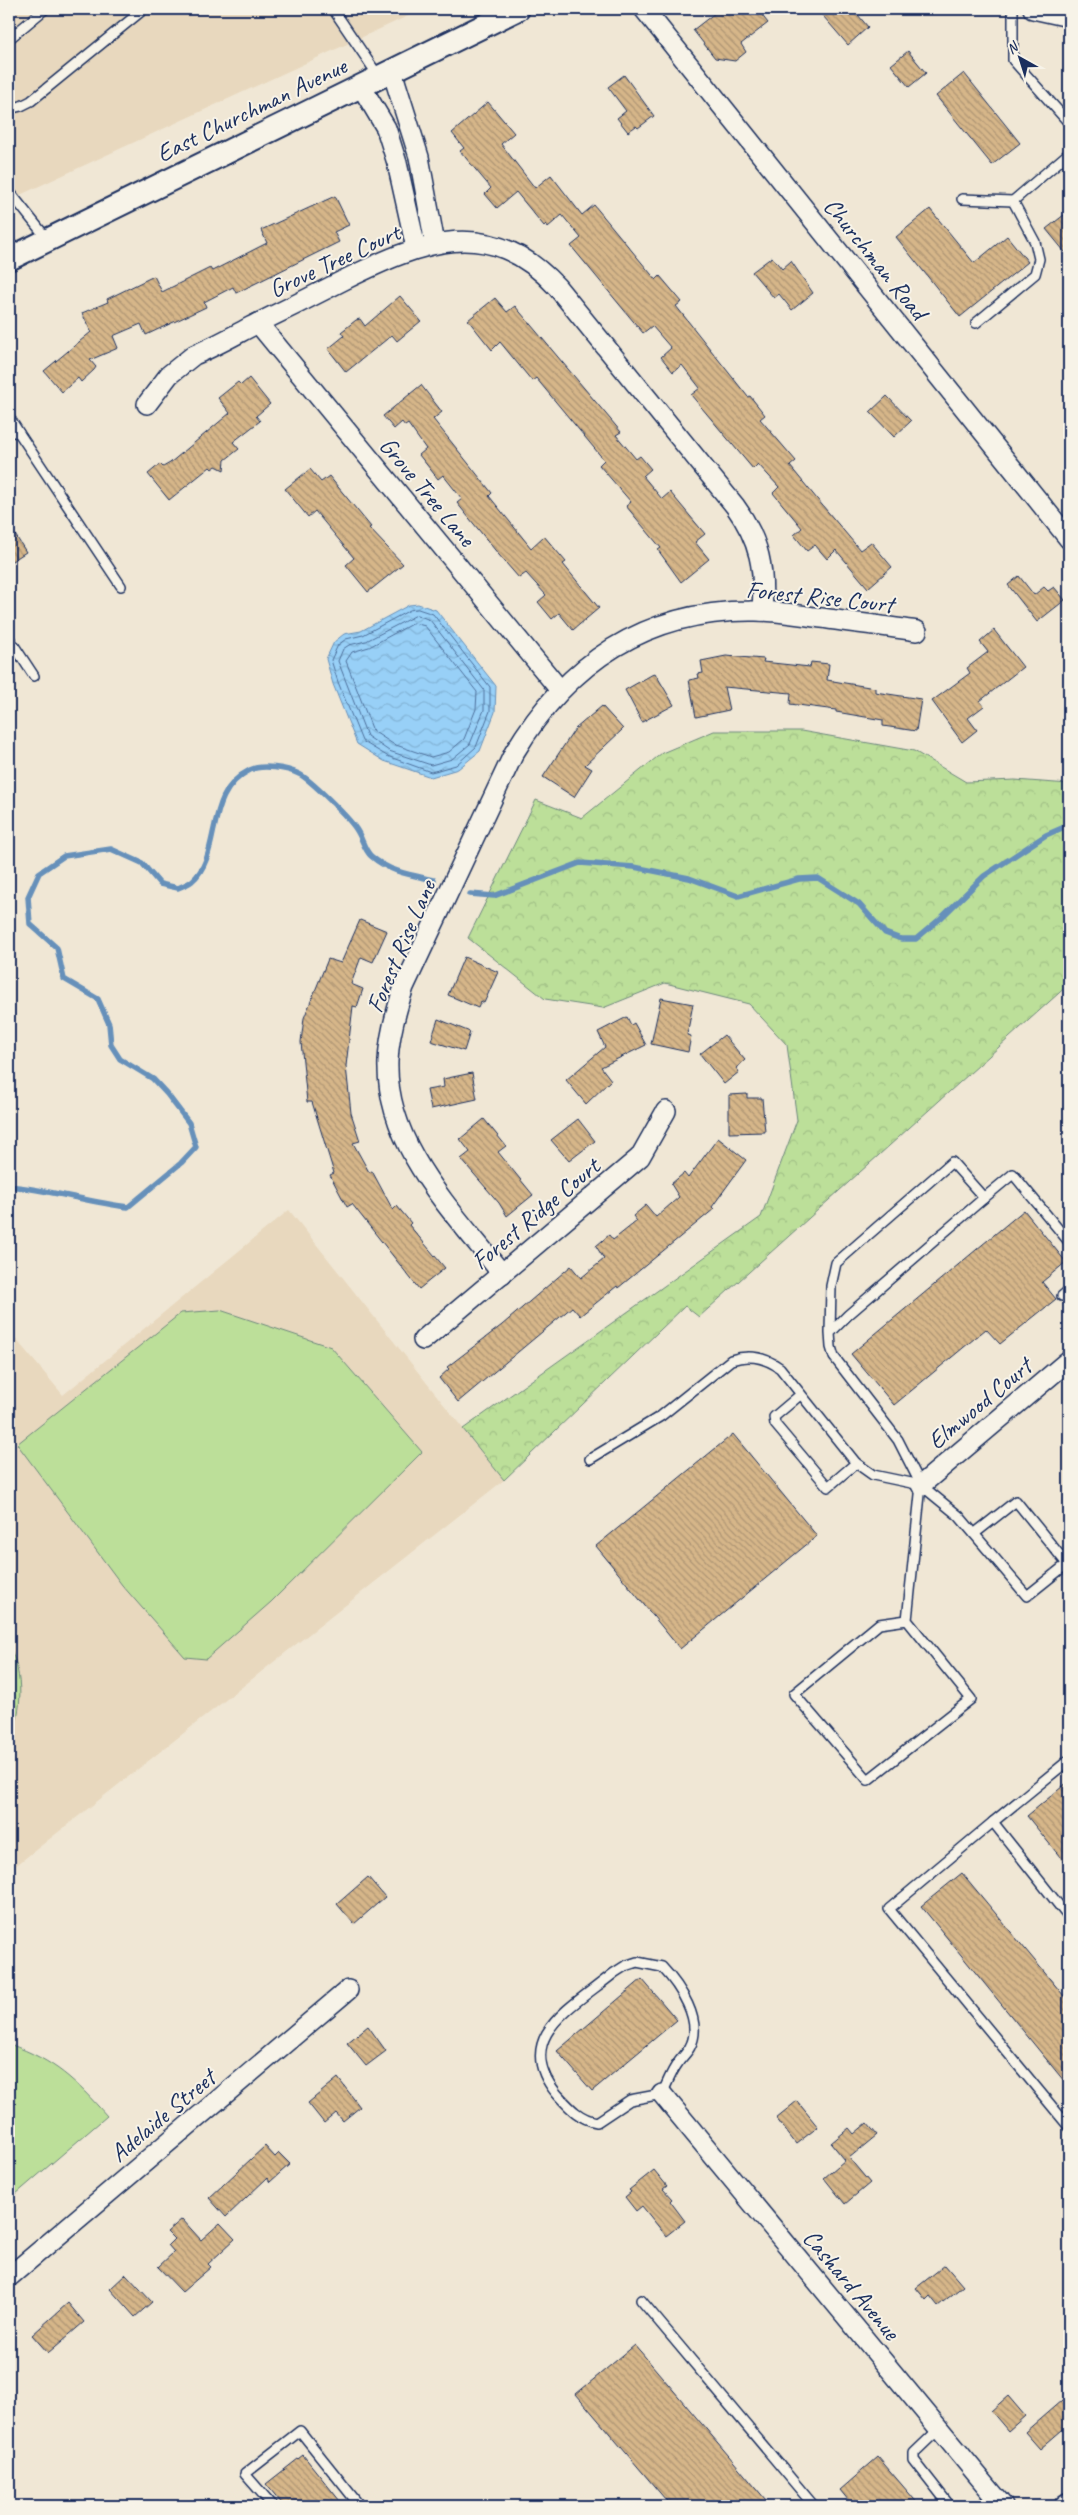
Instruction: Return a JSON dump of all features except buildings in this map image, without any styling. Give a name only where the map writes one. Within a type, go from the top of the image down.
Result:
[{"type":"street","name":"East Churchman Avenue","points":[[9,259],[518,9]]},
{"type":"street","name":"Churchman Road","points":[[644,9],[1069,539]]},
{"type":"street","points":[[1039,9],[1069,17]]},
{"type":"street","points":[[377,78],[419,157],[435,244]]},
{"type":"street","points":[[377,78],[386,128],[400,172],[416,248]]},
{"type":"street","name":"Grove Tree Court","points":[[148,404],[169,375],[194,355],[394,255],[447,241],[488,243],[527,260],[557,287],[730,499],[749,528],[762,567],[764,584],[762,611]]},
{"type":"street","name":"Grove Tree Lane","points":[[258,324],[560,690]]},
{"type":"street","name":"Forest Rise Court","points":[[560,690],[594,660],[639,634],[661,625],[710,613],[762,611],[916,631]]},
{"type":"street","name":"Forest Rise Lane","points":[[502,1274],[427,1177],[409,1150],[396,1119],[388,1062],[392,1023],[404,987],[514,752],[533,721],[560,690]]},
{"type":"street","name":"Forest Ridge Court","points":[[423,1340],[640,1157],[666,1111]]},
{"type":"street","name":"Elmwood Court","points":[[921,1485],[1069,1360]]},
{"type":"street","name":"Adelaide Street","points":[[9,2277],[348,1990]]},
{"type":"street","name":"Cashard Avenue","points":[[662,2094],[940,2429],[992,2503]]},
{"type":"lane","points":[[9,39],[45,9]]},
{"type":"lane","points":[[9,109],[31,101],[144,9]]},
{"type":"lane","points":[[333,9],[377,78]]},
{"type":"lane","points":[[1014,9],[1013,60],[1069,122]]},
{"type":"lane","points":[[962,199],[1013,201],[1069,153]]},
{"type":"lane","points":[[9,191],[48,240]]},
{"type":"lane","points":[[976,323],[1035,274],[1039,259],[1035,242],[1013,201]]},
{"type":"lane","points":[[9,417],[121,586]]},
{"type":"lane","points":[[9,431],[20,433]]},
{"type":"lane","points":[[9,638],[34,676]]},
{"type":"lane","points":[[974,1534],[1016,1501],[1067,1564],[1027,1596],[974,1534],[959,1516],[921,1485],[898,1440],[834,1357],[830,1333],[831,1286],[836,1263],[952,1162],[984,1198]]},
{"type":"lane","points":[[830,1333],[1013,1174],[1069,1242]]},
{"type":"lane","points":[[590,1459],[662,1416],[731,1360],[742,1356],[760,1358],[774,1363],[780,1368],[856,1463],[873,1475],[921,1485]]},
{"type":"lane","points":[[800,1395],[774,1417],[775,1424],[828,1486],[856,1463]]},
{"type":"lane","points":[[907,1620],[879,1624],[794,1694],[868,1780],[971,1699],[907,1620],[921,1485]]},
{"type":"lane","points":[[1069,1760],[889,1908],[1069,2127]]},
{"type":"lane","points":[[993,1822],[1069,1918]]},
{"type":"lane","points":[[637,1962],[662,1967],[673,1978],[682,1992],[692,2021],[693,2037],[690,2047],[677,2064],[662,2094],[630,2100],[597,2122],[586,2120],[570,2108],[546,2081],[540,2062],[540,2050],[544,2038],[553,2024],[614,1973],[624,1966],[637,1962]]},
{"type":"lane","points":[[641,2300],[814,2506]]},
{"type":"lane","points":[[940,2429],[914,2454],[914,2460],[950,2506]]},
{"type":"lane","points":[[273,2506],[244,2474],[300,2431],[360,2506]]},
{"type":"shaded area","points":[[9,9],[423,9],[9,200]]},
{"type":"shaded area","points":[[289,1210],[504,1480],[9,1871],[9,1331],[63,1395]]},
{"type":"green space","points":[[714,731],[801,731],[914,751],[966,782],[1015,780],[1069,784],[1069,984],[699,1317],[685,1306],[504,1480],[463,1429],[761,1217],[797,1120],[787,1045],[749,1004],[665,983],[603,1008],[545,999],[468,938],[536,800],[582,818],[662,753]]},
{"type":"green space","points":[[220,1310],[331,1347],[422,1452],[271,1602],[206,1659],[185,1657],[122,1585],[17,1444],[181,1313]]},
{"type":"green space","points":[[9,1645],[17,1669],[20,1694],[17,1718],[9,1742]]},
{"type":"green space","points":[[9,2044],[40,2057],[64,2073],[107,2116],[9,2200]]},
{"type":"water","points":[[418,604],[436,610],[496,686],[495,712],[480,751],[458,769],[431,777],[384,761],[357,744],[333,684],[326,659],[334,642],[344,634],[361,631],[409,605]]},
{"type":"waterway","points":[[9,1186],[128,1207],[181,1163],[196,1147],[189,1123],[167,1094],[153,1079],[120,1059],[111,1045],[109,1024],[98,999],[64,979],[57,948],[30,924],[28,897],[39,873],[64,856],[111,849],[142,863],[160,884],[178,888],[185,885],[192,881],[208,856],[219,808],[225,793],[235,780],[250,770],[268,767],[294,772],[312,783],[352,824],[371,856],[385,866],[434,880]]},
{"type":"waterway","points":[[470,894],[494,896],[580,863],[634,867],[689,878],[738,896],[799,879],[818,878],[859,904],[885,933],[901,939],[916,939],[941,918],[984,876],[1046,835],[1069,825]]}]
